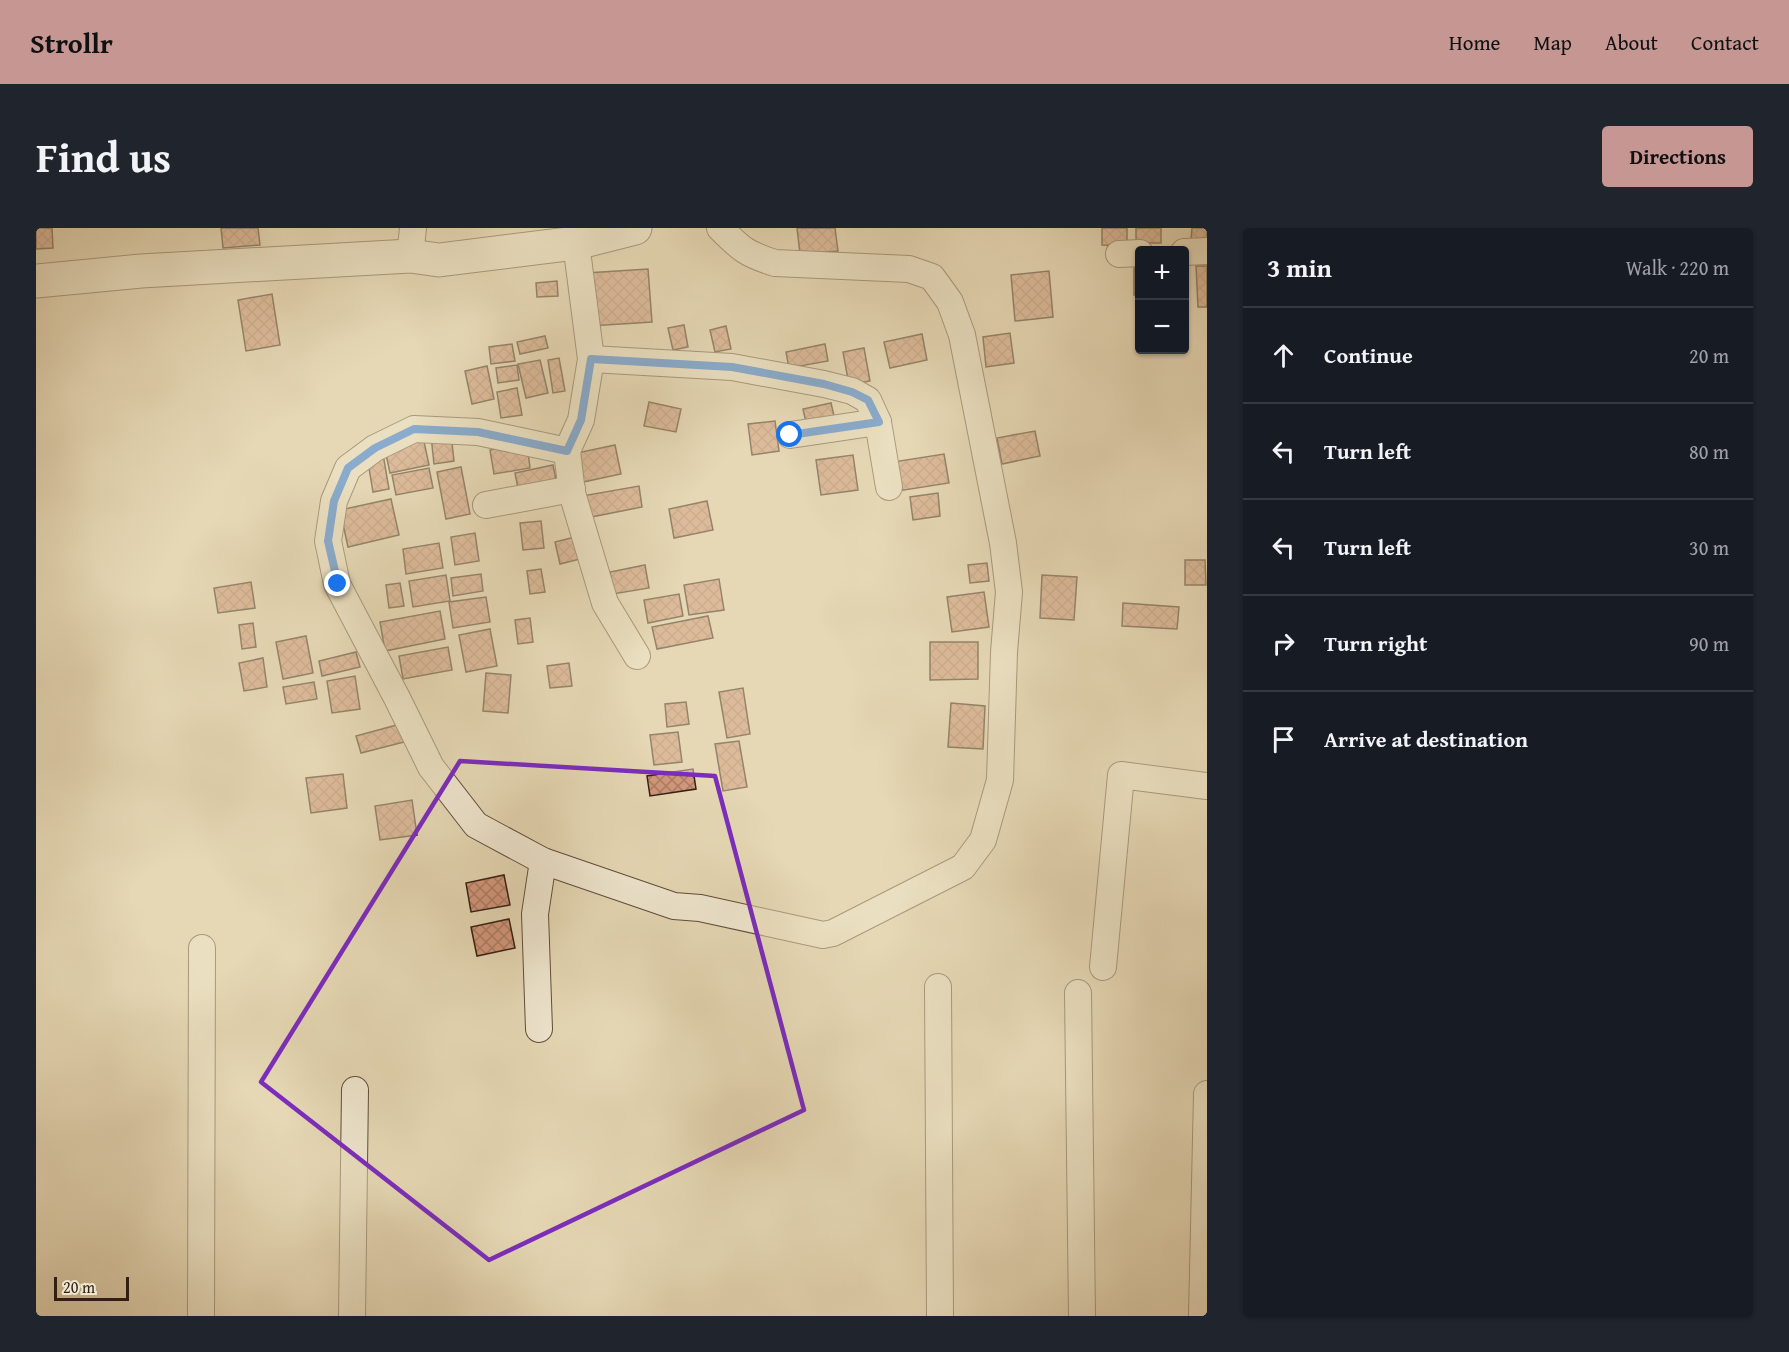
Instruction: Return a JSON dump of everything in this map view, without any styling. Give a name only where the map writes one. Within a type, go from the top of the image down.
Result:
[{"type":"street","points":[[36,281],[411,242],[439,260],[576,243],[635,228]]},
{"type":"street","points":[[567,451],[478,432],[414,429],[375,448],[348,468],[334,501],[328,541],[338,584],[431,767],[476,825],[543,861],[674,906],[699,908],[823,935],[833,933],[963,867],[983,840],[1000,780],[1004,652],[1009,592],[1003,543],[962,335],[950,302],[932,277],[909,269],[775,263],[756,257],[742,249],[720,228]]},
{"type":"street","points":[[576,243],[591,359],[581,420],[567,451],[572,489],[605,603],[637,656]]},
{"type":"street","points":[[1189,252],[1207,251]]},
{"type":"street","points":[[591,359],[732,367],[824,384],[852,392],[868,400],[879,422],[889,487]]},
{"type":"street","points":[[790,435],[879,422]]},
{"type":"street","points":[[486,506],[572,489]]},
{"type":"street","points":[[1103,967],[1121,775],[1207,786]]},
{"type":"street","points":[[538,1029],[535,914],[543,861]]},
{"type":"street","points":[[201,1316],[202,948]]},
{"type":"street","points":[[938,987],[940,1316]]},
{"type":"street","points":[[1078,993],[1082,1316]]},
{"type":"street","points":[[352,1316],[354,1090]]},
{"type":"street","points":[[1202,1316],[1207,1094]]},
{"type":"highlighted area","points":[[460,761],[715,776],[804,1110],[489,1260],[261,1082]]},
{"type":"building","points":[[36,228],[52,228],[53,248],[36,249]]},
{"type":"building","points":[[221,228],[258,228],[260,245],[223,248]]},
{"type":"building","points":[[797,228],[835,228],[838,251],[800,254]]},
{"type":"building","points":[[1102,228],[1127,228],[1127,246],[1102,245]]},
{"type":"building","points":[[1136,228],[1161,228],[1161,243],[1136,243]]},
{"type":"building","points":[[1192,228],[1207,228],[1207,240],[1191,239]]},
{"type":"building","points":[[1196,266],[1207,266],[1207,307],[1198,307]]},
{"type":"building","points":[[1134,268],[1135,268],[1135,295]]},
{"type":"building","points":[[648,269],[652,322],[590,326],[586,273]]},
{"type":"building","points":[[1049,271],[1053,317],[1015,321],[1011,275]]},
{"type":"building","points":[[557,281],[558,296],[537,297],[536,283]]},
{"type":"building","points":[[272,294],[280,345],[246,351],[238,300]]},
{"type":"building","points":[[684,325],[688,347],[673,350],[668,328]]},
{"type":"building","points":[[726,326],[731,349],[715,352],[710,330]]},
{"type":"building","points":[[1010,333],[1014,363],[986,367],[983,337]]},
{"type":"building","points":[[922,334],[927,360],[890,368],[884,342]]},
{"type":"building","points":[[545,336],[548,348],[520,354],[517,342]]},
{"type":"building","points":[[512,344],[515,361],[491,364],[489,347]]},
{"type":"building","points":[[825,344],[828,361],[789,368],[786,352]]},
{"type":"building","points":[[864,348],[870,381],[849,385],[843,352]]},
{"type":"building","points":[[559,358],[565,391],[553,393],[548,360]]},
{"type":"building","points":[[540,360],[548,393],[526,398],[518,364]]},
{"type":"building","points":[[517,365],[519,380],[498,383],[496,368]]},
{"type":"building","points":[[487,366],[494,399],[472,404],[465,371]]},
{"type":"building","points":[[517,388],[522,415],[501,418],[497,392]]},
{"type":"building","points":[[649,402],[681,409],[676,432],[644,426]]},
{"type":"building","points":[[831,403],[834,416],[806,422],[803,409]]},
{"type":"building","points":[[775,421],[779,451],[752,455],[748,424]]},
{"type":"building","points":[[1035,431],[1040,456],[1002,464],[997,438]]},
{"type":"building","points":[[451,434],[454,461],[434,464],[431,436]]},
{"type":"building","points":[[423,437],[429,465],[390,473],[384,445]]},
{"type":"building","points":[[527,444],[530,468],[494,474],[490,450]]},
{"type":"building","points":[[615,445],[621,474],[583,482],[577,453]]},
{"type":"building","points":[[383,454],[389,489],[373,492],[367,456]]},
{"type":"building","points":[[944,454],[949,483],[898,491],[893,462]]},
{"type":"building","points":[[853,455],[858,490],[821,495],[816,460]]},
{"type":"building","points":[[553,465],[557,485],[519,493],[515,473]]},
{"type":"building","points":[[461,467],[470,514],[446,519],[437,472]]},
{"type":"building","points":[[429,468],[433,488],[396,495],[392,475]]},
{"type":"building","points":[[639,486],[642,507],[586,518],[582,496]]},
{"type":"building","points":[[938,493],[940,516],[913,520],[910,497]]},
{"type":"building","points":[[391,499],[399,535],[348,547],[340,510]]},
{"type":"building","points":[[707,501],[713,530],[674,538],[669,509]]},
{"type":"building","points":[[541,521],[544,548],[523,550],[520,523]]},
{"type":"building","points":[[475,533],[479,561],[455,565],[451,537]]},
{"type":"building","points":[[575,537],[580,559],[560,564],[555,542]]},
{"type":"building","points":[[439,543],[443,568],[406,574],[403,549]]},
{"type":"building","points":[[1185,560],[1205,560],[1206,585],[1185,585]]},
{"type":"building","points":[[987,563],[989,581],[970,583],[968,565]]},
{"type":"building","points":[[645,565],[649,588],[613,594],[610,572]]},
{"type":"building","points":[[541,569],[545,592],[530,594],[527,571]]},
{"type":"building","points":[[481,574],[483,591],[453,596],[451,578]]},
{"type":"building","points":[[446,575],[450,601],[413,607],[409,581]]},
{"type":"building","points":[[1042,575],[1077,577],[1074,620],[1040,618]]},
{"type":"building","points":[[719,579],[724,610],[689,615],[684,585]]},
{"type":"building","points":[[251,582],[255,608],[218,613],[214,588]]},
{"type":"building","points":[[400,583],[404,606],[389,608],[386,585]]},
{"type":"building","points":[[984,592],[989,627],[952,632],[947,597]]},
{"type":"building","points":[[679,594],[683,616],[648,623],[644,600]]},
{"type":"building","points":[[486,597],[490,622],[453,628],[449,602]]},
{"type":"building","points":[[1123,603],[1179,607],[1177,629],[1122,626]]},
{"type":"building","points":[[440,611],[445,639],[385,651],[380,622]]},
{"type":"building","points":[[708,616],[713,638],[657,649],[652,627]]},
{"type":"building","points":[[530,618],[533,642],[518,644],[515,620]]},
{"type":"building","points":[[253,623],[256,647],[242,649],[239,625]]},
{"type":"building","points":[[490,629],[497,666],[466,672],[459,635]]},
{"type":"building","points":[[306,636],[313,673],[283,679],[276,642]]},
{"type":"building","points":[[930,642],[978,642],[978,679],[930,680]]},
{"type":"building","points":[[448,647],[452,670],[403,679],[399,656]]},
{"type":"building","points":[[356,652],[360,667],[322,676],[319,661]]},
{"type":"building","points":[[263,658],[267,687],[244,691],[239,663]]},
{"type":"building","points":[[569,663],[572,686],[550,688],[547,666]]},
{"type":"building","points":[[486,673],[511,675],[508,713],[483,711]]},
{"type":"building","points":[[355,676],[360,709],[332,713],[327,681]]},
{"type":"building","points":[[314,682],[317,699],[286,704],[283,687]]},
{"type":"building","points":[[743,688],[750,734],[727,738],[719,692]]},
{"type":"building","points":[[686,702],[689,724],[667,727],[665,704]]},
{"type":"building","points":[[951,703],[985,706],[983,749],[948,747]]},
{"type":"building","points":[[404,723],[408,741],[361,753],[356,736]]},
{"type":"building","points":[[678,732],[682,762],[654,765],[650,735]]},
{"type":"building","points":[[739,741],[747,787],[723,791],[715,744]]},
{"type":"building","points":[[693,769],[696,789],[650,796],[647,776]]},
{"type":"building","points":[[343,774],[347,808],[311,813],[306,778]]},
{"type":"building","points":[[412,800],[417,835],[380,840],[375,806]]},
{"type":"building","points":[[504,875],[510,905],[471,912],[466,883]]},
{"type":"building","points":[[509,919],[515,948],[477,956],[471,927]]},
{"type":"route","points":[[338,584],[328,541],[334,501],[348,468],[375,448],[414,429],[478,432],[567,451],[581,420],[591,359],[732,367],[824,384],[852,392],[868,400],[879,422],[790,435]]}]
